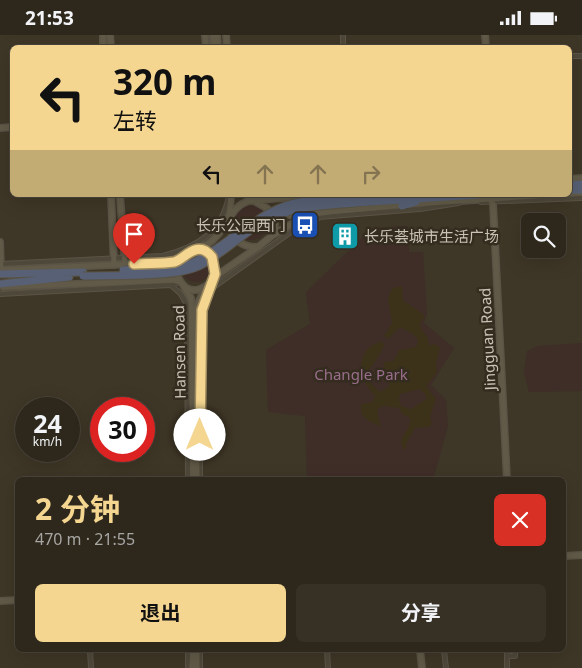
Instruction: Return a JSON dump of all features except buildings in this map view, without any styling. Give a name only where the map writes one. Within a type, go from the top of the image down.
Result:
[{"type":"highway","points":[[0,286],[11,283],[170,273],[187,270],[200,266],[271,217],[301,207],[378,197]]},
{"type":"highway","points":[[353,201],[433,197]]},
{"type":"highway","points":[[402,206],[433,197]]},
{"type":"highway","points":[[0,268],[83,277]]},
{"type":"highway","points":[[21,269],[40,273]]},
{"type":"main road","points":[[110,197],[114,265]]},
{"type":"main road","points":[[120,197],[125,264]]},
{"type":"main road","points":[[230,197],[229,219],[234,239],[249,247],[258,247]]},
{"type":"main road","points":[[250,197],[271,211],[275,227],[273,235]]},
{"type":"main road","points":[[0,242],[0,268],[21,269],[176,262],[188,252],[205,245],[217,237],[238,205],[248,201],[290,197]]},
{"type":"main road","points":[[299,197],[287,202],[285,206],[286,211],[290,215],[526,197]]},
{"type":"main road","name":"Jingguan Road","points":[[491,200],[493,204],[507,477]]},
{"type":"main road","points":[[212,277],[273,235],[307,215]]},
{"type":"main road","points":[[0,286],[83,277],[173,280],[195,290],[207,289],[215,269],[212,257],[206,251],[194,250]]},
{"type":"main road","points":[[176,262],[176,271],[182,284]]},
{"type":"main road","points":[[82,290],[83,277]]},
{"type":"main road","name":"Hansen Road","points":[[182,284],[191,298],[193,477]]},
{"type":"main road","name":"Hansen Road","points":[[198,477],[196,307],[207,289]]},
{"type":"main road","points":[[566,556],[582,555]]},
{"type":"main road","points":[[0,601],[15,600]]},
{"type":"main road","points":[[192,652],[192,668]]},
{"type":"main road","points":[[198,652],[198,668]]},
{"type":"main road","points":[[420,652],[422,668]]},
{"type":"street","points":[[0,268],[163,256],[182,250],[206,237],[220,224],[230,197]]},
{"type":"street","points":[[307,215],[321,217],[420,209],[491,200],[582,198]]},
{"type":"street","points":[[207,289],[302,225],[321,217]]},
{"type":"street","points":[[0,294],[182,284],[187,312],[188,477]]},
{"type":"street","points":[[171,285],[185,299]]},
{"type":"street","points":[[90,652],[91,668]]},
{"type":"street","points":[[188,652],[188,668]]},
{"type":"street","points":[[328,652],[328,668]]},
{"type":"street","points":[[444,652],[446,668]]},
{"type":"street","points":[[507,652],[508,668]]},
{"type":"street","points":[[507,656],[515,656],[515,652]]},
{"type":"green space","points":[[251,206],[258,207],[263,211],[267,216],[267,230],[263,235],[258,239],[251,240],[244,239],[239,235],[235,230],[234,223],[235,216],[239,211],[244,207]]},
{"type":"green space","name":"Changle Park","points":[[408,226],[409,252],[423,252],[427,314],[424,323],[454,348],[431,385],[446,400],[448,426],[434,477],[307,477],[305,416],[268,412],[266,350],[310,324],[306,292],[368,232],[367,228]]},
{"type":"green space","points":[[196,254],[206,258],[210,268],[206,278],[196,282],[186,278],[182,268],[186,258]]},
{"type":"green space","points":[[582,343],[582,391],[529,392],[524,372],[527,351],[538,346]]},
{"type":"shaded area","points":[[402,286],[403,300],[421,312],[425,317],[420,323],[429,345],[434,344],[440,347],[437,372],[427,387],[436,399],[430,417],[432,422],[430,427],[415,428],[407,442],[405,451],[401,442],[410,423],[410,418],[402,414],[399,408],[383,406],[378,409],[381,427],[366,419],[361,409],[361,404],[372,402],[375,396],[369,389],[362,373],[361,365],[366,351],[382,341],[384,345],[377,359],[367,372],[368,381],[380,392],[389,386],[383,362],[393,361],[399,350],[416,347],[418,341],[414,335],[400,327],[388,339],[384,336],[392,323],[388,298],[392,288]],"holes":[[[419,389],[425,394],[426,399],[411,409],[401,406],[399,397],[401,394]]]},
{"type":"place","name":"长乐公园西门","points":[[305,225]]},
{"type":"place","name":"长乐荟城市生活广场","points":[[345,236]]},
{"type":"route","points":[[134,264],[176,262],[180,257],[194,250],[206,251],[214,261],[215,274],[212,277],[202,310],[200,435]]}]
